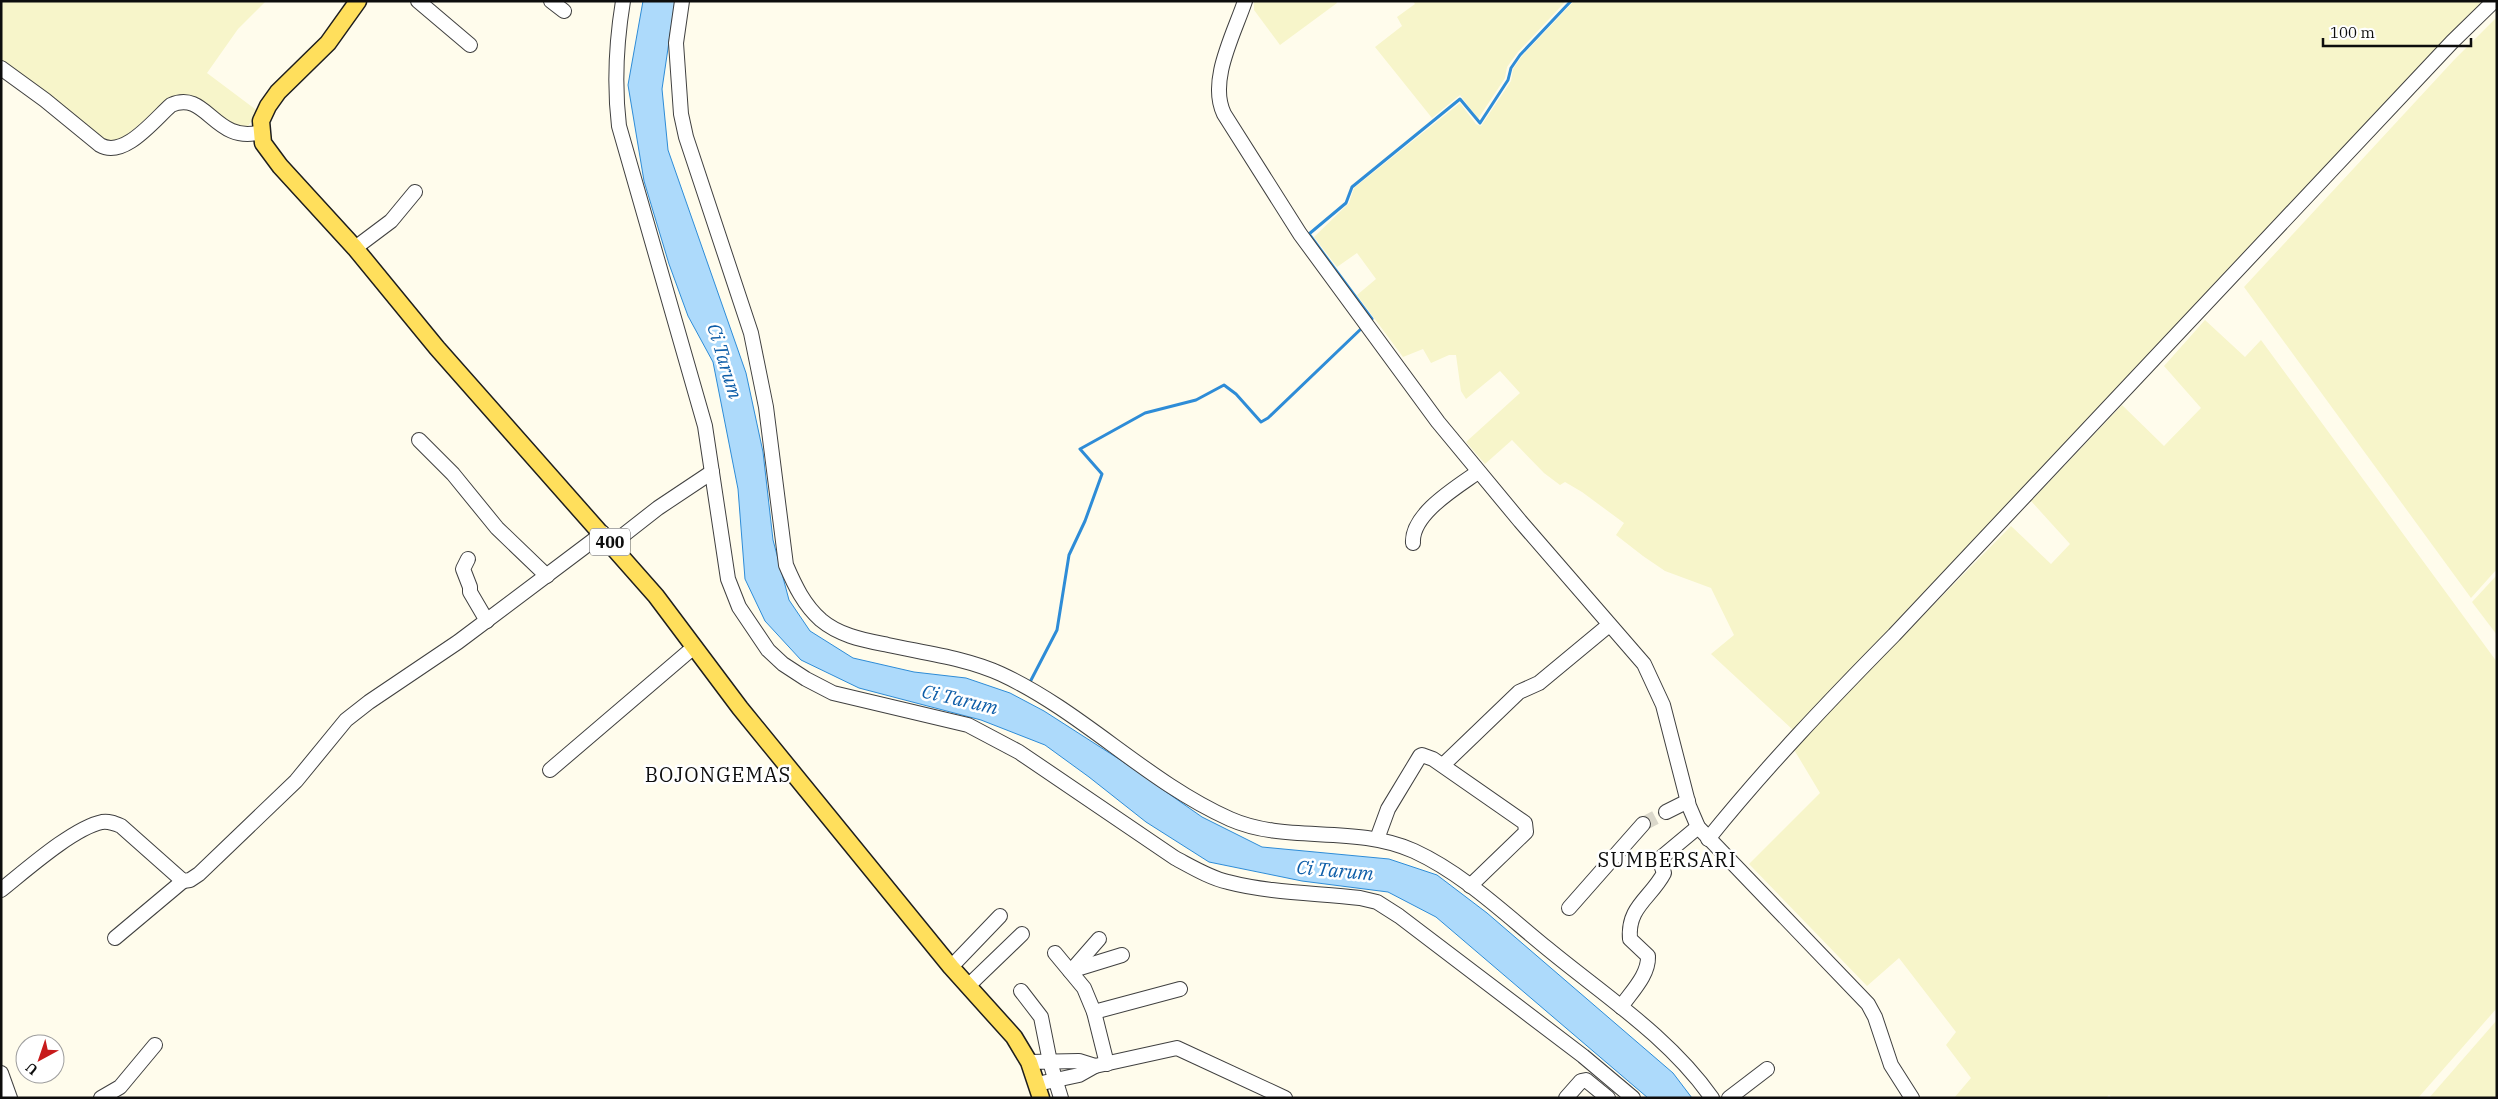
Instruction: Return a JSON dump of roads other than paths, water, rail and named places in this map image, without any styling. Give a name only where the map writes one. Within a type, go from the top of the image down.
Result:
[{"type":"main road","points":[[261,132],[262,121],[278,92],[328,43],[358,1]]},
{"type":"main road","name":"400","points":[[261,132],[263,144],[270,154],[355,248],[443,355],[607,538],[656,596],[740,708],[951,967],[1005,1026],[1029,1062],[1039,1091]]},
{"type":"street","points":[[418,1],[470,45]]},
{"type":"street","points":[[551,1],[564,12]]},
{"type":"street","points":[[623,1],[616,51],[615,91],[619,126],[705,426],[723,553],[732,593],[768,650],[783,664],[833,693],[968,726],[992,737],[1019,752],[1175,858],[1226,882],[1246,886],[1360,898],[1377,902],[1399,916],[1583,1056],[1632,1098]]},
{"type":"street","points":[[682,1],[676,43],[678,92],[683,122],[750,330],[766,407],[786,565],[796,588],[807,606],[822,621],[841,633],[860,639],[957,659],[998,673],[1029,689],[1173,786],[1230,819],[1269,830],[1364,836],[1412,850],[1447,870],[1475,890],[1621,1007],[1693,1071],[1712,1098]]},
{"type":"street","points":[[1245,1],[1218,79],[1219,104],[1300,234],[1438,422],[1478,472],[1644,664],[1663,705],[1688,801],[1698,827],[1868,1004],[1875,1017],[1891,1065],[1912,1098]]},
{"type":"street","points":[[1708,839],[1756,780],[1819,711],[1894,635],[2452,42],[2494,1]]},
{"type":"street","points":[[1,68],[45,100],[100,145],[109,148],[124,146],[171,105],[179,102],[194,104],[236,134],[244,135],[261,132]]},
{"type":"street","points":[[355,248],[391,221],[414,192]]},
{"type":"street","points":[[418,440],[453,474],[497,528],[547,576]]},
{"type":"street","points":[[115,938],[183,881],[190,880],[200,874],[296,781],[346,720],[369,702],[432,662],[547,576],[658,508],[712,472]]},
{"type":"street","points":[[1413,543],[1418,523],[1430,508],[1478,472]]},
{"type":"street","points":[[468,559],[463,569],[470,592],[487,621]]},
{"type":"street","points":[[1443,765],[1519,692],[1539,682],[1609,625]]},
{"type":"street","points":[[550,770],[694,647]]},
{"type":"street","points":[[1377,839],[1388,809],[1421,755],[1443,765],[1525,823],[1526,832],[1475,890]]},
{"type":"street","points":[[1666,812],[1688,801]]},
{"type":"street","points":[[1,890],[61,844],[101,822],[110,822],[121,826],[183,881]]},
{"type":"street","points":[[1569,908],[1643,824]]},
{"type":"street","points":[[1621,1007],[1647,970],[1648,962],[1648,956],[1630,939],[1632,916],[1664,873],[1660,862],[1662,857],[1698,827]]},
{"type":"street","points":[[951,967],[1000,916]]},
{"type":"street","points":[[968,986],[1022,934]]},
{"type":"street","points":[[1070,972],[1098,939]]},
{"type":"street","points":[[1055,953],[1084,988],[1094,1012],[1101,1065]]},
{"type":"street","points":[[1070,972],[1122,955]]},
{"type":"street","points":[[1094,1012],[1180,989]]},
{"type":"street","points":[[1021,991],[1040,1017],[1050,1062],[1061,1098]]},
{"type":"street","points":[[101,1098],[120,1087],[155,1046]]},
{"type":"street","points":[[1039,1091],[1056,1080],[1079,1075],[1101,1065],[1178,1048],[1285,1098]]},
{"type":"street","points":[[1029,1062],[1078,1061],[1101,1065]]},
{"type":"street","points":[[1729,1098],[1767,1069]]},
{"type":"street","points":[[1,1074],[10,1098]]},
{"type":"street","points":[[1566,1098],[1580,1081],[1586,1080],[1608,1098]]},
{"type":"water","name":"Ci Tarum","points":[[643,1],[675,1],[662,89],[668,150],[746,373],[763,452],[773,540],[789,600],[810,631],[853,658],[914,672],[966,678],[1010,693],[1044,711],[1122,761],[1202,817],[1262,847],[1389,859],[1437,875],[1487,913],[1673,1073],[1692,1098],[1648,1098],[1436,917],[1388,892],[1302,881],[1209,862],[1146,822],[1045,745],[981,720],[859,688],[801,660],[765,621],[745,579],[738,489],[713,362],[688,316],[669,264],[644,181],[628,85]]},
{"type":"waterway","points":[[1369,322],[1372,319],[1309,234],[1346,203],[1352,187],[1460,99],[1480,123],[1508,80],[1511,68],[1520,55],[1571,1]]},
{"type":"waterway","points":[[1029,684],[1057,630],[1069,555],[1085,521],[1102,474],[1080,449],[1145,413],[1196,400],[1224,385],[1236,394],[1261,422],[1268,418],[1364,326]]},
{"type":"tunnel","points":[[1643,824],[1666,812]]},
{"type":"district","name":"BOJONGEMAS","points":[[718,774]]},
{"type":"district","name":"SUMBERSARI","points":[[1667,859]]}]
